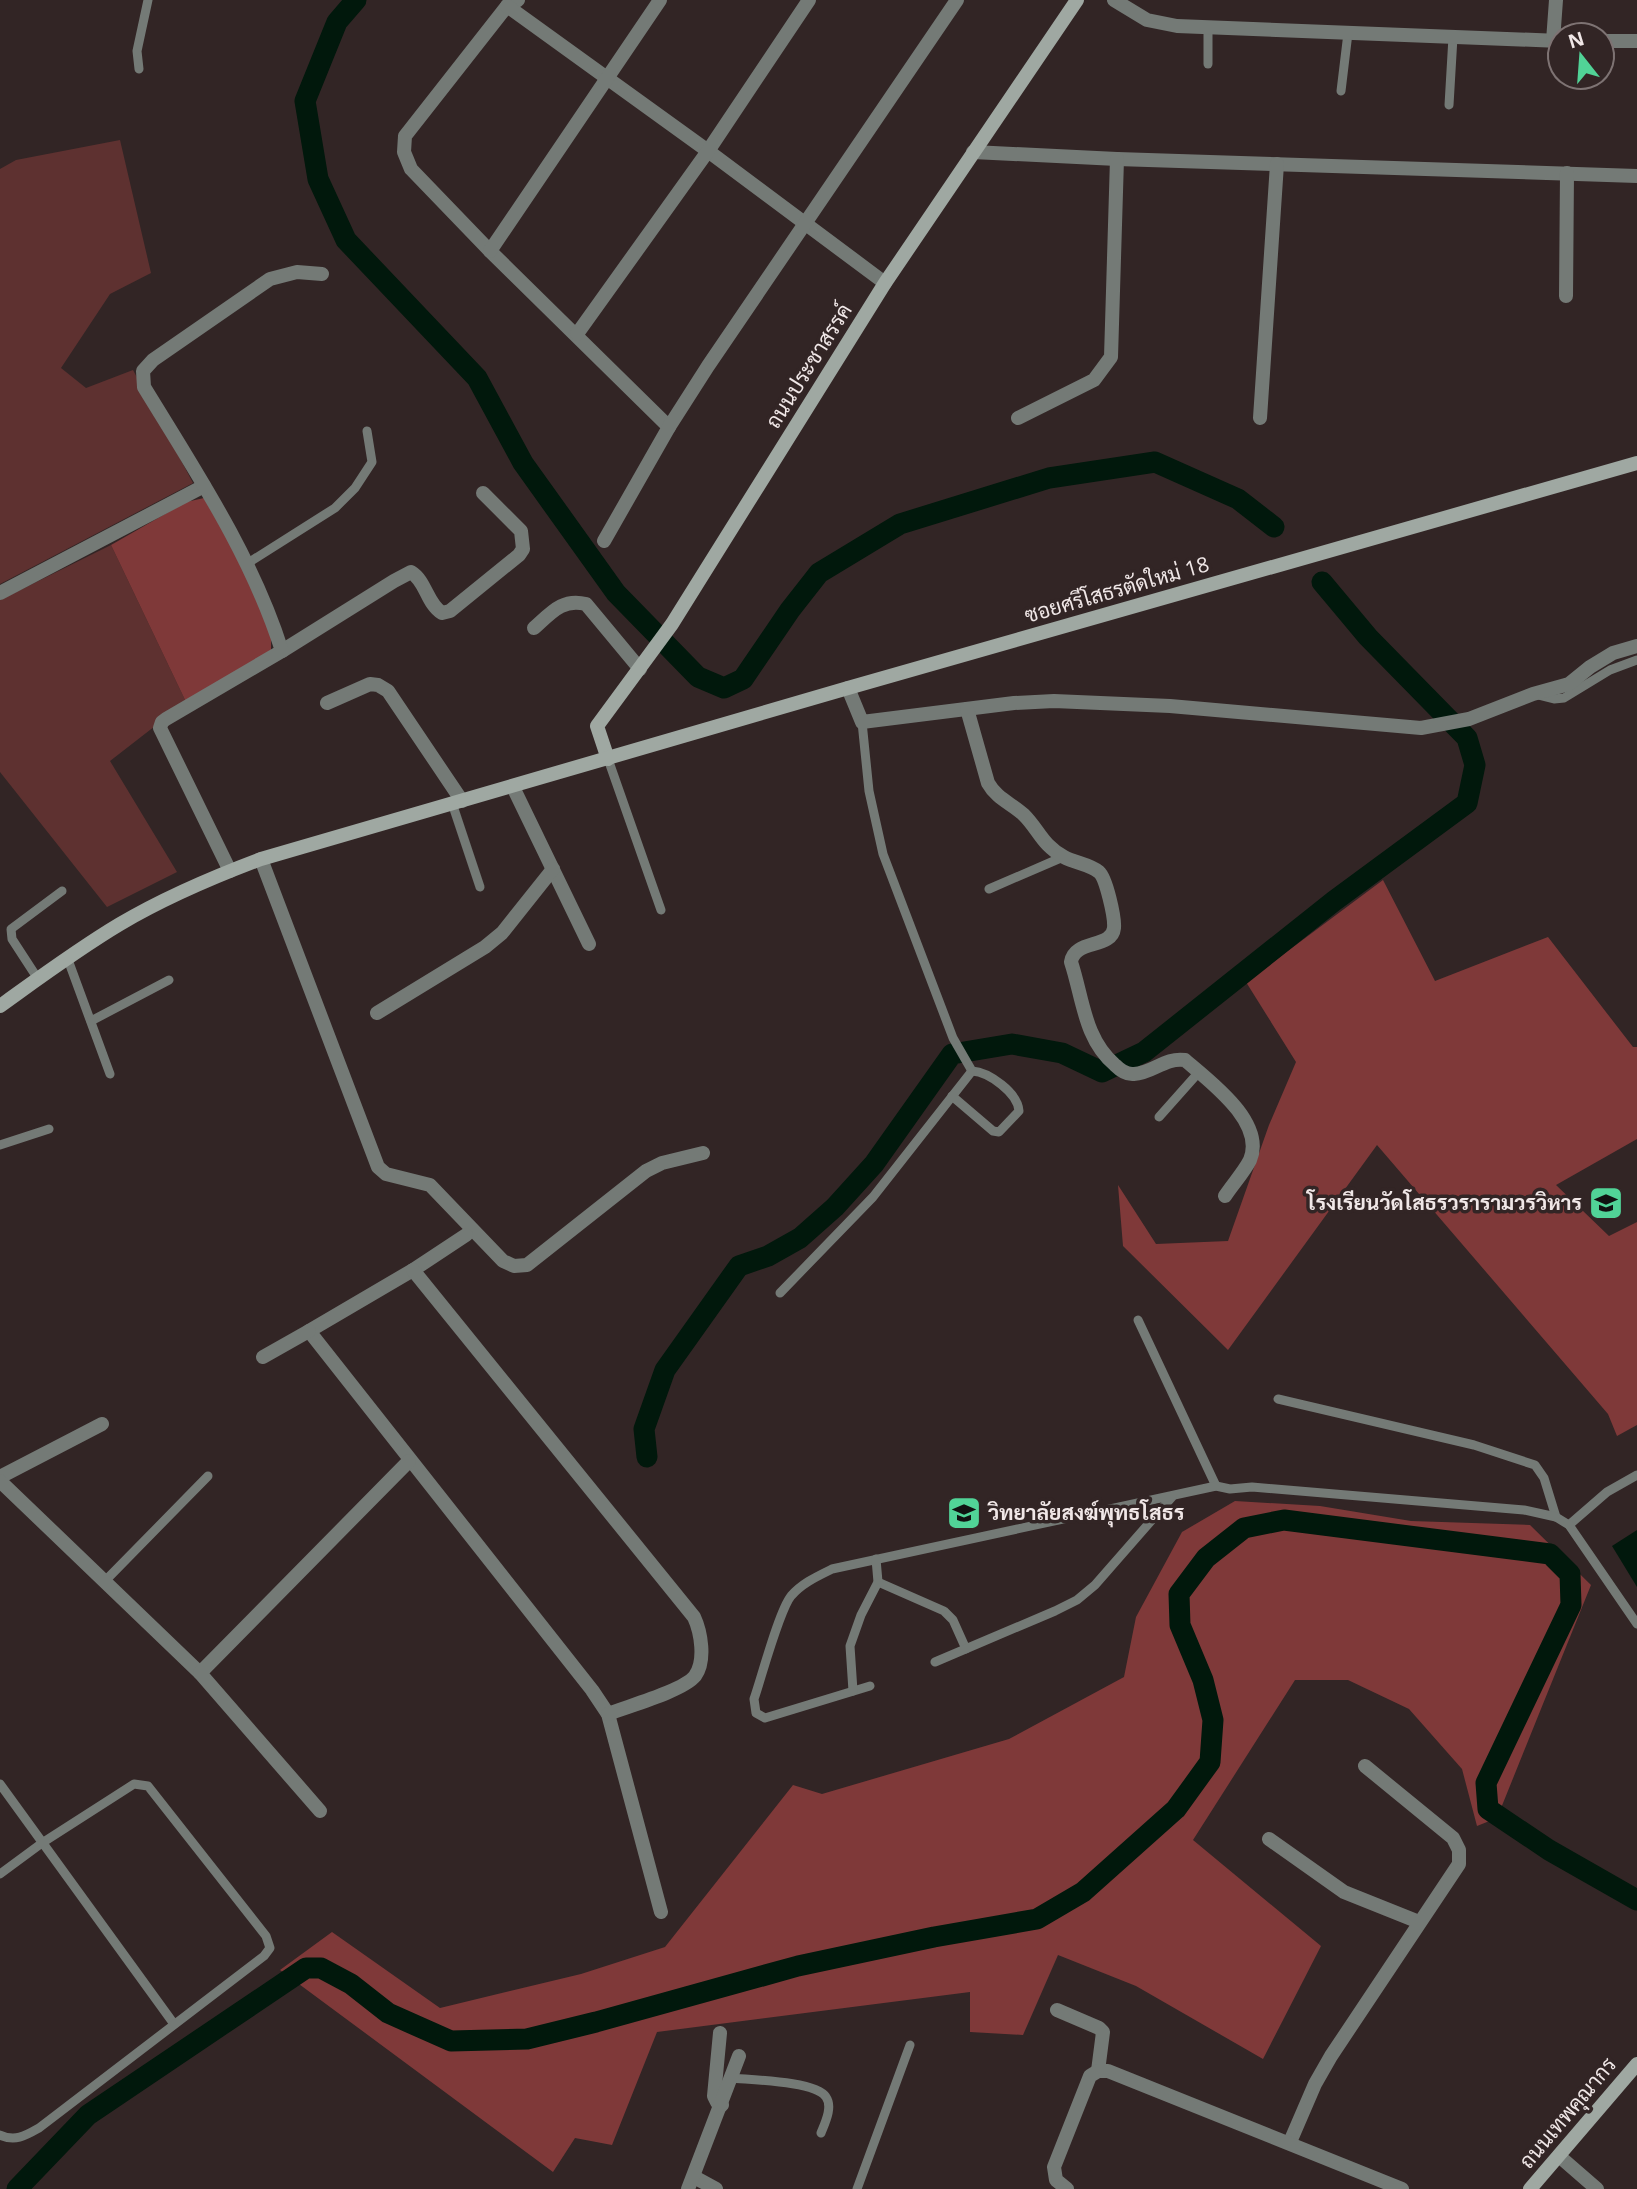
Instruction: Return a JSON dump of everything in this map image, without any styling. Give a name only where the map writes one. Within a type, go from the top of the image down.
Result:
[{"type":"street","points":[[490,251],[660,0]]},
{"type":"street","points":[[577,334],[708,151],[809,0]]},
{"type":"street","points":[[604,541],[669,427],[708,366],[957,0]]},
{"type":"street","name":"ถนนประชาสรรค์","points":[[608,759],[597,726],[672,624],[885,283],[1077,0]]},
{"type":"street","points":[[1114,0],[1147,20],[1162,24],[1546,41]]},
{"type":"street","points":[[1556,0],[1557,21]]},
{"type":"street","points":[[669,427],[490,251],[411,169],[404,152],[405,136],[512,3],[608,78],[885,283]]},
{"type":"street","points":[[1616,41],[1637,41]]},
{"type":"street","points":[[973,152],[1637,176]]},
{"type":"street","points":[[1018,418],[1094,380],[1111,356],[1117,159]]},
{"type":"street","points":[[1260,418],[1277,164]]},
{"type":"street","points":[[1566,296],[1567,173]]},
{"type":"street","points":[[282,651],[270,612],[248,563],[144,387],[143,371],[153,359],[270,279],[297,272],[323,274]]},
{"type":"street","name":"ซอยศรีโสธรตัดใหม่ 18","points":[[0,1006],[67,957],[120,924],[261,859],[1637,463]]},
{"type":"street","points":[[0,593],[204,486]]},
{"type":"street","points":[[230,871],[160,728],[162,722],[411,572],[417,576],[437,610],[442,613],[450,611],[523,549],[521,531],[483,493]]},
{"type":"street","points":[[534,628],[558,607],[573,601],[586,604],[644,664]]},
{"type":"street","points":[[848,688],[862,722],[1054,701],[1108,702],[1421,728],[1469,719],[1533,694],[1569,684],[1613,653],[1637,646]]},
{"type":"street","points":[[327,703],[370,684],[388,691],[457,802]]},
{"type":"street","points":[[967,709],[988,783],[994,794],[1023,814],[1043,842],[1063,857],[1091,867],[1104,878],[1114,923],[1113,932],[1109,937],[1078,950],[1072,955],[1071,961],[1093,1040],[1120,1069],[1134,1074],[1176,1058],[1185,1060],[1234,1104],[1250,1131],[1250,1161],[1225,1196]]},
{"type":"street","points":[[513,787],[589,944]]},
{"type":"street","points":[[261,859],[378,1167],[386,1174],[430,1185],[503,1261],[514,1266],[527,1265],[646,1171],[662,1163],[703,1153]]},
{"type":"street","points":[[377,1013],[485,947],[502,933],[553,869]]},
{"type":"street","points":[[263,1357],[413,1270],[466,1235]]},
{"type":"street","points":[[413,1270],[694,1617],[701,1632],[697,1674],[686,1684],[608,1714]]},
{"type":"street","points":[[309,1331],[592,1689],[608,1714],[661,1912]]},
{"type":"street","points":[[102,1423],[0,1479],[200,1673],[320,1811]]},
{"type":"street","points":[[200,1673],[410,1461]]},
{"type":"street","points":[[1290,2143],[1315,2084],[1331,2056],[1459,1864],[1459,1850],[1453,1838],[1365,1766]]},
{"type":"street","points":[[1269,1839],[1344,1892],[1419,1922]]},
{"type":"street","points":[[1057,2010],[1103,2032],[1098,2071]]},
{"type":"street","points":[[720,2033],[713,2096],[722,2105]]},
{"type":"street","points":[[716,2189],[691,2183],[739,2056]]},
{"type":"street","name":"ถนนเทพคุณากร","points":[[1531,2189],[1637,2064]]},
{"type":"street","points":[[1067,2189],[1056,2180],[1054,2167],[1090,2076],[1098,2071],[1108,2071],[1402,2189]]},
{"type":"street","points":[[1559,2156],[1597,2189]]},
{"type":"lane","points":[[139,69],[137,51],[148,0]]},
{"type":"lane","points":[[1208,28],[1208,64]]},
{"type":"lane","points":[[1342,91],[1348,33]]},
{"type":"lane","points":[[1449,105],[1453,37]]},
{"type":"lane","points":[[248,563],[335,508],[355,488],[372,462],[367,431]]},
{"type":"lane","points":[[1533,694],[1553,699],[1564,698],[1610,670],[1637,660]]},
{"type":"lane","points":[[862,722],[869,791],[883,854],[953,1038],[972,1071],[988,1075],[1010,1094],[1019,1106],[1019,1111],[999,1132],[952,1096]]},
{"type":"lane","points":[[608,759],[661,910]]},
{"type":"lane","points":[[457,802],[480,887]]},
{"type":"lane","points":[[989,889],[1063,857]]},
{"type":"lane","points":[[38,979],[12,939],[11,929],[62,891]]},
{"type":"lane","points":[[67,957],[110,1073]]},
{"type":"lane","points":[[91,1021],[169,980]]},
{"type":"lane","points":[[780,1293],[873,1196],[972,1071]]},
{"type":"lane","points":[[1159,1117],[1199,1072]]},
{"type":"lane","points":[[0,1144],[49,1129]]},
{"type":"lane","points":[[1138,1320],[1216,1486]]},
{"type":"lane","points":[[1278,1399],[1474,1445],[1535,1465],[1544,1478],[1556,1517]]},
{"type":"lane","points":[[1569,1525],[1607,1492],[1637,1475]]},
{"type":"lane","points":[[105,1581],[208,1476]]},
{"type":"lane","points":[[870,1686],[765,1718],[756,1713],[754,1699],[790,1598],[803,1584],[832,1569],[1216,1486],[1524,1510],[1556,1517],[1569,1525],[1637,1624]]},
{"type":"lane","points":[[935,1662],[1077,1600],[1095,1585],[1171,1497]]},
{"type":"lane","points":[[853,1691],[850,1646],[860,1615],[878,1582],[876,1559]]},
{"type":"lane","points":[[878,1582],[944,1611],[953,1620],[966,1649]]},
{"type":"lane","points":[[0,1784],[174,2024]]},
{"type":"lane","points":[[0,1874],[42,1843],[134,1784],[148,1786],[266,1936],[270,1948],[264,1956],[39,2128],[21,2138],[0,2135]]},
{"type":"lane","points":[[857,2189],[910,2045]]},
{"type":"lane","points":[[731,2078],[789,2083],[820,2091],[826,2096],[829,2106],[821,2133]]},
{"type":"shaded area","points":[[120,140],[151,273],[110,294],[61,368],[86,388],[133,370],[193,483],[0,584],[0,169],[16,160]]},
{"type":"shaded area","points":[[204,498],[237,555],[271,632],[271,651],[186,702],[111,545],[186,502]]},
{"type":"shaded area","points":[[111,545],[186,702],[110,761],[177,872],[107,907],[0,772],[0,600]]},
{"type":"shaded area","points":[[1383,880],[1435,981],[1548,937],[1633,1047],[1637,1047],[1637,1139],[1556,1185],[1609,1236],[1637,1222],[1637,1425],[1617,1436],[1608,1414],[1377,1145],[1228,1350],[1123,1246],[1118,1185],[1156,1244],[1228,1241],[1269,1125],[1296,1062],[1246,982]]},
{"type":"shaded area","points":[[1235,1501],[1320,1506],[1411,1521],[1530,1525],[1591,1585],[1497,1818],[1477,1826],[1462,1769],[1409,1709],[1348,1680],[1295,1680],[1193,1840],[1321,1946],[1263,2059],[1136,1986],[1058,1955],[1023,2035],[970,2032],[970,1992],[657,2032],[612,2145],[575,2138],[553,2172],[280,1970],[332,1932],[440,2008],[581,1974],[665,1947],[793,1785],[822,1794],[1009,1739],[1124,1677],[1136,1617],[1182,1532]]},
{"type":"shaded area","points":[[1637,1530],[1637,1587],[1612,1546]]},
{"type":"waterway","points":[[356,0],[337,22],[305,101],[318,179],[346,240],[477,378],[523,463],[616,593],[698,677],[724,688],[743,679],[819,573],[900,524],[1049,478],[1155,462],[1238,499],[1274,527]]},
{"type":"waterway","points":[[647,1457],[644,1429],[665,1370],[739,1266],[768,1256],[800,1238],[835,1207],[874,1164],[952,1054],[1012,1044],[1062,1053],[1102,1072],[1144,1052],[1334,901],[1467,803],[1475,765],[1467,738],[1368,637],[1322,582]]},
{"type":"waterway","points":[[17,2189],[88,2115],[306,1968],[321,1968],[351,1984],[388,2013],[451,2041],[527,2039],[798,1966],[934,1937],[1037,1919],[1083,1892],[1176,1809],[1210,1762],[1213,1720],[1203,1680],[1180,1625],[1179,1594],[1206,1558],[1244,1528],[1284,1520],[1550,1554],[1570,1574],[1571,1605],[1486,1783],[1488,1809],[1549,1850],[1637,1900]]},
{"type":"place","name":"โรงเรียนวัดโสธรวรารามวรวิหาร","points":[[1606,1203]]},
{"type":"place","name":"วิทยาลัยสงฆ์พุทธโสธร","points":[[964,1513]]}]
